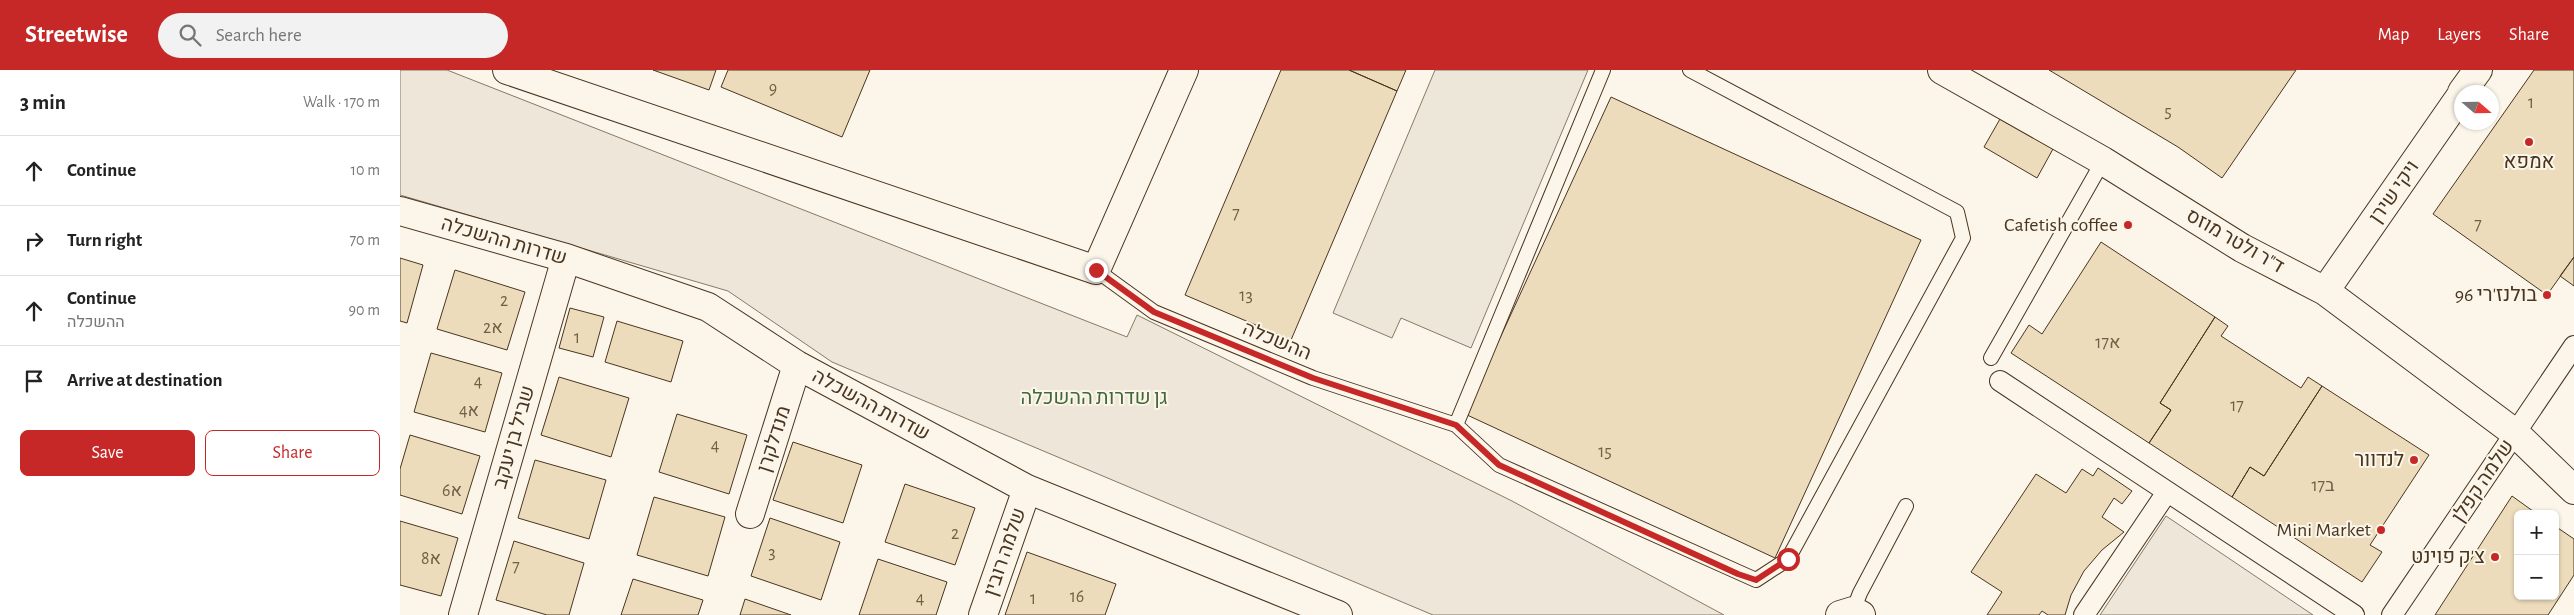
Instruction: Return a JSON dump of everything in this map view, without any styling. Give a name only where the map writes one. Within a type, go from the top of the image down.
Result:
[{"type":"street","points":[[507,70],[1096,270],[1184,70]]},
{"type":"street","name":"ד\"ר ולטר מוזס","points":[[1942,70],[2103,160],[2242,248],[2325,291],[2515,433],[2574,490]]},
{"type":"street","name":"ויקי שירן","points":[[2468,85],[2478,70]]},
{"type":"street","name":"ויקי שירן","points":[[2325,291],[2454,105]]},
{"type":"street","name":"שדרות ההשכלה","points":[[400,211],[566,258],[708,307],[798,365],[1027,489],[1338,615]]},
{"type":"street","name":"שביל בן יעקב","points":[[462,615],[566,258]]},
{"type":"street","name":"שלמה קפלן","points":[[2392,615],[2574,346]]},
{"type":"street","name":"מנדלקרן","points":[[750,514],[798,365]]},
{"type":"street","points":[[2000,381],[2354,615]]},
{"type":"street","name":"שלמה רובין","points":[[983,615],[1027,489]]},
{"type":"street","points":[[2084,615],[2168,492]]},
{"type":"lane","points":[[1603,70],[1456,425],[1499,465],[1738,574],[1756,580],[1788,559],[1964,238],[1957,212],[1690,70]]},
{"type":"lane","points":[[1991,358],[2103,160]]},
{"type":"lane","name":"ההשכלה","points":[[1096,270],[1154,312],[1313,378],[1456,425]]},
{"type":"lane","points":[[1851,614],[1860,593],[1906,506]]},
{"type":"green space","name":"גן שדרות ההשכלה","points":[[400,70],[447,70],[1127,337],[1137,315],[1512,501],[1724,615],[1433,615],[832,362],[728,291],[400,195]]},
{"type":"green space","points":[[2166,516],[2313,615],[2100,615]]},
{"type":"shaded area","points":[[1435,70],[1588,70],[1471,348],[1401,318],[1392,338],[1333,313]]},
{"type":"building","points":[[653,70],[716,70],[709,90]]},
{"type":"building","points":[[728,70],[870,70],[842,137],[721,87]]},
{"type":"building","points":[[1281,70],[1349,70],[1397,91],[1291,340],[1185,295]]},
{"type":"building","points":[[1349,70],[1406,70],[1397,91]]},
{"type":"building","points":[[2049,70],[2296,70],[2222,178],[2178,147]]},
{"type":"building","name":"אמפא","points":[[2534,70],[2574,70],[2574,257],[2547,295],[2433,214],[2492,130],[2499,130],[2499,120]]},
{"type":"building","points":[[1611,97],[1921,240],[1775,558],[1465,414]]},
{"type":"building","points":[[2000,119],[2053,149],[2037,178],[1984,147]]},
{"type":"building","points":[[2101,242],[2215,317],[2160,403],[2171,410],[2149,443],[2011,353],[2029,325],[2042,334]]},
{"type":"building","points":[[2574,257],[2574,286],[2560,276]]},
{"type":"building","points":[[400,258],[423,265],[407,323],[400,321]]},
{"type":"building","points":[[455,270],[525,292],[507,350],[437,329]]},
{"type":"building","points":[[570,308],[604,317],[593,357],[559,348]]},
{"type":"building","points":[[2215,317],[2228,326],[2221,336],[2301,388],[2308,377],[2322,386],[2264,476],[2250,467],[2232,497],[2149,443],[2171,410],[2160,403]]},
{"type":"building","points":[[617,321],[683,341],[671,382],[605,362]]},
{"type":"building","points":[[431,353],[502,373],[485,432],[414,412]]},
{"type":"building","points":[[559,377],[629,398],[611,457],[541,435]]},
{"type":"building","points":[[2322,386],[2429,455],[2370,545],[2382,552],[2362,582],[2232,497],[2250,467],[2264,476]]},
{"type":"building","points":[[677,414],[747,435],[729,494],[659,472]]},
{"type":"building","points":[[410,435],[480,456],[462,514],[400,495],[400,469]]},
{"type":"building","points":[[793,442],[862,465],[843,523],[773,500]]},
{"type":"building","points":[[535,460],[606,480],[589,539],[518,518]]},
{"type":"building","points":[[2098,468],[2132,491],[2122,504],[2114,498],[2102,517],[2124,532],[2102,550],[2084,571],[2071,595],[2065,615],[2048,615],[2042,611],[2039,615],[1987,615],[2002,592],[1971,572],[2036,474],[2066,493],[2082,469],[2093,476]]},
{"type":"building","points":[[905,484],[975,508],[955,565],[885,542]]},
{"type":"building","name":"צ'ק פוינט","points":[[2512,496],[2531,510],[2514,510],[2514,600],[2558,600],[2548,615],[2435,615]]},
{"type":"building","points":[[654,497],[725,517],[708,576],[637,555]]},
{"type":"building","points":[[770,518],[840,542],[821,600],[751,576]]},
{"type":"building","points":[[400,521],[458,538],[441,596],[400,585]]},
{"type":"building","name":"צ'ק פוינט","points":[[2559,529],[2574,539],[2574,575],[2559,598]]},
{"type":"building","points":[[514,541],[584,563],[569,615],[547,615],[496,600]]},
{"type":"building","points":[[1027,552],[1116,584],[1105,615],[1005,615]]},
{"type":"building","points":[[878,559],[947,582],[936,615],[859,615]]},
{"type":"building","points":[[633,579],[703,600],[698,615],[621,615]]},
{"type":"building","points":[[745,599],[791,615],[740,615]]},
{"type":"place","name":"אמפא","points":[[2529,142]]},
{"type":"place","name":"Cafetish coffee","points":[[2128,225]]},
{"type":"place","name":"בולנז'רי 96","points":[[2547,295]]},
{"type":"place","name":"לנדוור","points":[[2414,460]]},
{"type":"place","name":"Mini Market","points":[[2381,530]]},
{"type":"place","name":"צ'ק פוינט","points":[[2495,557]]},
{"type":"route","points":[[1096,270],[1154,312],[1313,378],[1456,425],[1499,465],[1738,574],[1756,580],[1788,559]]}]
